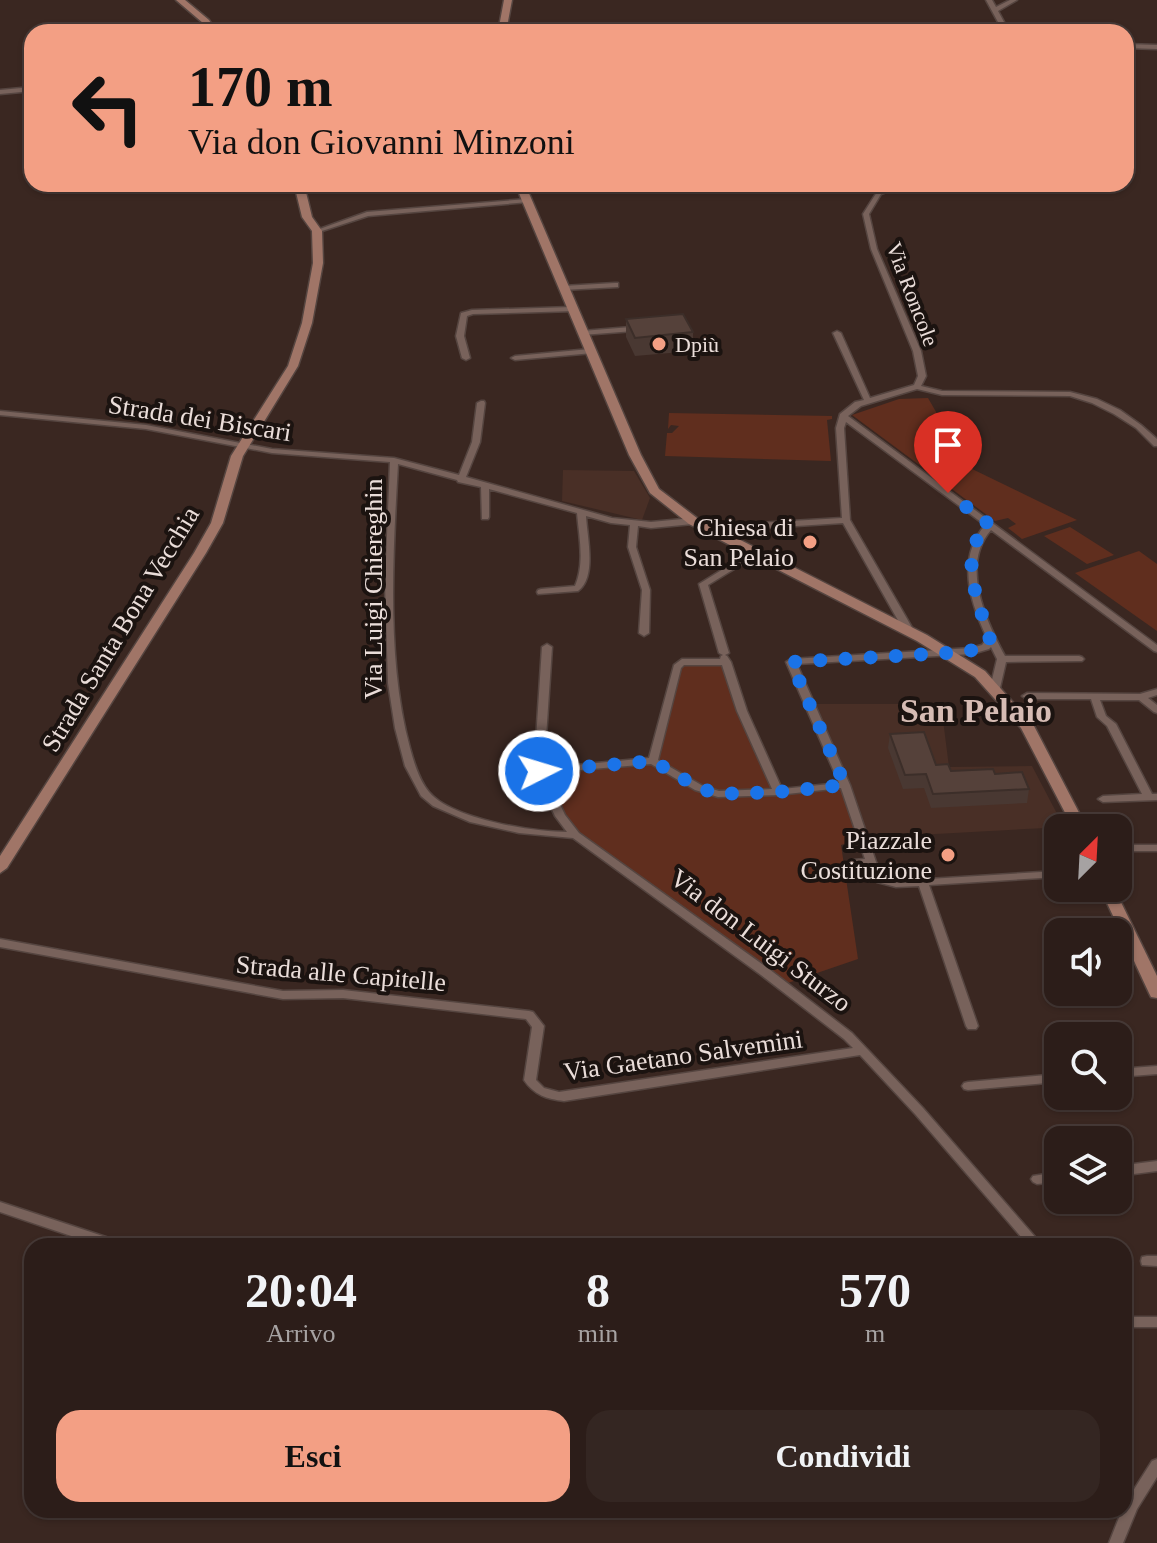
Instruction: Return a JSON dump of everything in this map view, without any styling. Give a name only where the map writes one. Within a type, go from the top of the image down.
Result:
[{"type":"main road","points":[[180,0],[207,24]]},
{"type":"main road","points":[[503,24],[506,2]]},
{"type":"main road","name":"Strada Santa Bona Vecchia","points":[[0,868],[211,533],[241,447],[293,366],[307,323],[318,263],[317,231],[307,217],[301,192]]},
{"type":"main road","points":[[523,192],[645,476],[668,504],[706,529],[887,619],[972,668],[995,688],[1027,726],[1073,814]]},
{"type":"main road","points":[[1115,902],[1153,973],[1157,993]]},
{"type":"street","points":[[989,0],[999,24]]},
{"type":"street","points":[[995,10],[1014,0]]},
{"type":"street","points":[[1134,46],[1157,47]]},
{"type":"street","points":[[0,92],[24,90]]},
{"type":"street","name":"Via Roncole","points":[[843,416],[858,404],[917,387],[922,376],[917,351],[874,249],[866,214],[882,192]]},
{"type":"street","points":[[317,231],[367,214],[527,201]]},
{"type":"street","points":[[563,288],[615,285]]},
{"type":"street","points":[[466,358],[460,336],[464,315],[472,312],[572,309]]},
{"type":"street","points":[[582,333],[631,329]]},
{"type":"street","points":[[837,333],[868,401]]},
{"type":"street","points":[[515,358],[590,351]]},
{"type":"street","points":[[917,387],[942,393],[1070,394],[1088,398],[1105,403],[1157,444]]},
{"type":"street","points":[[461,480],[476,442],[481,403]]},
{"type":"street","name":"Strada dei Biscari","points":[[0,413],[146,427],[241,447],[394,460],[485,487],[634,524],[673,525],[693,521]]},
{"type":"street","points":[[909,631],[901,611],[846,520],[840,428],[843,416],[1157,649]]},
{"type":"street","name":"Via Luigi Chiereghin","points":[[394,460],[390,520],[393,701],[405,755],[426,795],[456,812],[500,827],[554,836],[575,835]]},
{"type":"street","points":[[485,487],[485,517]]},
{"type":"street","points":[[541,592],[578,588],[582,583],[585,562],[581,511]]},
{"type":"street","points":[[706,529],[846,520]]},
{"type":"street","points":[[634,524],[632,547],[646,590],[644,633]]},
{"type":"street","points":[[990,525],[978,534],[973,544],[973,584],[990,640],[1002,659],[995,688]]},
{"type":"street","points":[[754,553],[703,584],[742,711],[778,792]]},
{"type":"street","points":[[887,619],[901,611]]},
{"type":"street","points":[[972,668],[974,656],[990,640]]},
{"type":"street","name":"Via don Luigi Sturzo","points":[[547,647],[539,771],[560,816],[575,835],[848,1036],[1030,1238]]},
{"type":"street","points":[[983,649],[791,662],[845,785],[871,862],[881,880],[896,884],[1044,875]]},
{"type":"street","points":[[653,761],[677,667],[682,662],[725,658]]},
{"type":"street","points":[[1002,659],[1079,659]]},
{"type":"street","points":[[1027,696],[1141,697],[1157,692]]},
{"type":"street","points":[[1094,696],[1102,717],[1111,724],[1153,798],[1103,799]]},
{"type":"street","points":[[1141,697],[1157,710]]},
{"type":"street","points":[[539,771],[653,761],[699,788],[718,794],[845,785]]},
{"type":"street","points":[[1132,848],[1157,848]]},
{"type":"street","points":[[853,863],[871,862]]},
{"type":"street","points":[[923,883],[972,1026]]},
{"type":"street","name":"Strada alle Capitelle","points":[[0,943],[283,995],[343,994],[483,1008],[529,1015],[536,1019]]},
{"type":"street","name":"Via Gaetano Salvemini","points":[[536,1019],[538,1026],[530,1080],[534,1087],[550,1096],[564,1097],[713,1076],[862,1051]]},
{"type":"street","points":[[1132,1072],[1157,1070]]},
{"type":"street","points":[[968,1086],[1044,1079]]},
{"type":"street","points":[[1132,1169],[1157,1166]]},
{"type":"street","points":[[1037,1179],[1044,1178]]},
{"type":"street","points":[[0,1207],[92,1238]]},
{"type":"street","points":[[1132,1322],[1157,1322]]},
{"type":"street","points":[[1132,1504],[1157,1465]]},
{"type":"street","points":[[1116,1543],[1126,1518]]},
{"type":"shaded area","points":[[928,398],[968,467],[1077,520],[1022,539],[1008,528],[1016,524],[1008,518],[995,521],[852,415],[899,399]]},
{"type":"shaded area","points":[[669,413],[832,416],[827,420],[831,461],[665,456],[667,433],[672,433],[679,426],[671,425],[668,429]]},
{"type":"shaded area","points":[[563,470],[634,471],[650,498],[642,520],[562,501]]},
{"type":"shaded area","points":[[1070,527],[1114,555],[1087,564],[1044,536]]},
{"type":"shaded area","points":[[1139,551],[1157,564],[1157,631],[1075,573]]},
{"type":"shaded area","points":[[682,662],[726,662],[777,791],[845,785],[862,838],[841,845],[858,959],[782,985],[575,835],[539,771],[653,761]]},
{"type":"shaded area","points":[[810,704],[941,704],[949,767],[1032,766],[1057,814],[1044,814],[1044,828],[862,838]]},
{"type":"building","points":[[683,314],[693,332],[635,338],[626,319]]},
{"type":"building","points":[[924,732],[936,765],[948,764],[951,771],[993,769],[995,774],[1022,772],[1029,789],[933,794],[926,774],[905,775],[890,734]]},
{"type":"place","name":"Dpiù","points":[[659,344]]},
{"type":"place","name":"Chiesa di San Pelaio","points":[[810,542]]},
{"type":"place","name":"Piazzale Costituzione","points":[[948,855]]},
{"type":"district","name":"San Pelaio","points":[[976,710]]},
{"type":"route","points":[[539,771],[653,761],[699,788],[718,794],[845,785],[791,662],[964,652],[979,650],[989,644],[973,584],[973,544],[978,534],[990,525],[948,493]]}]
